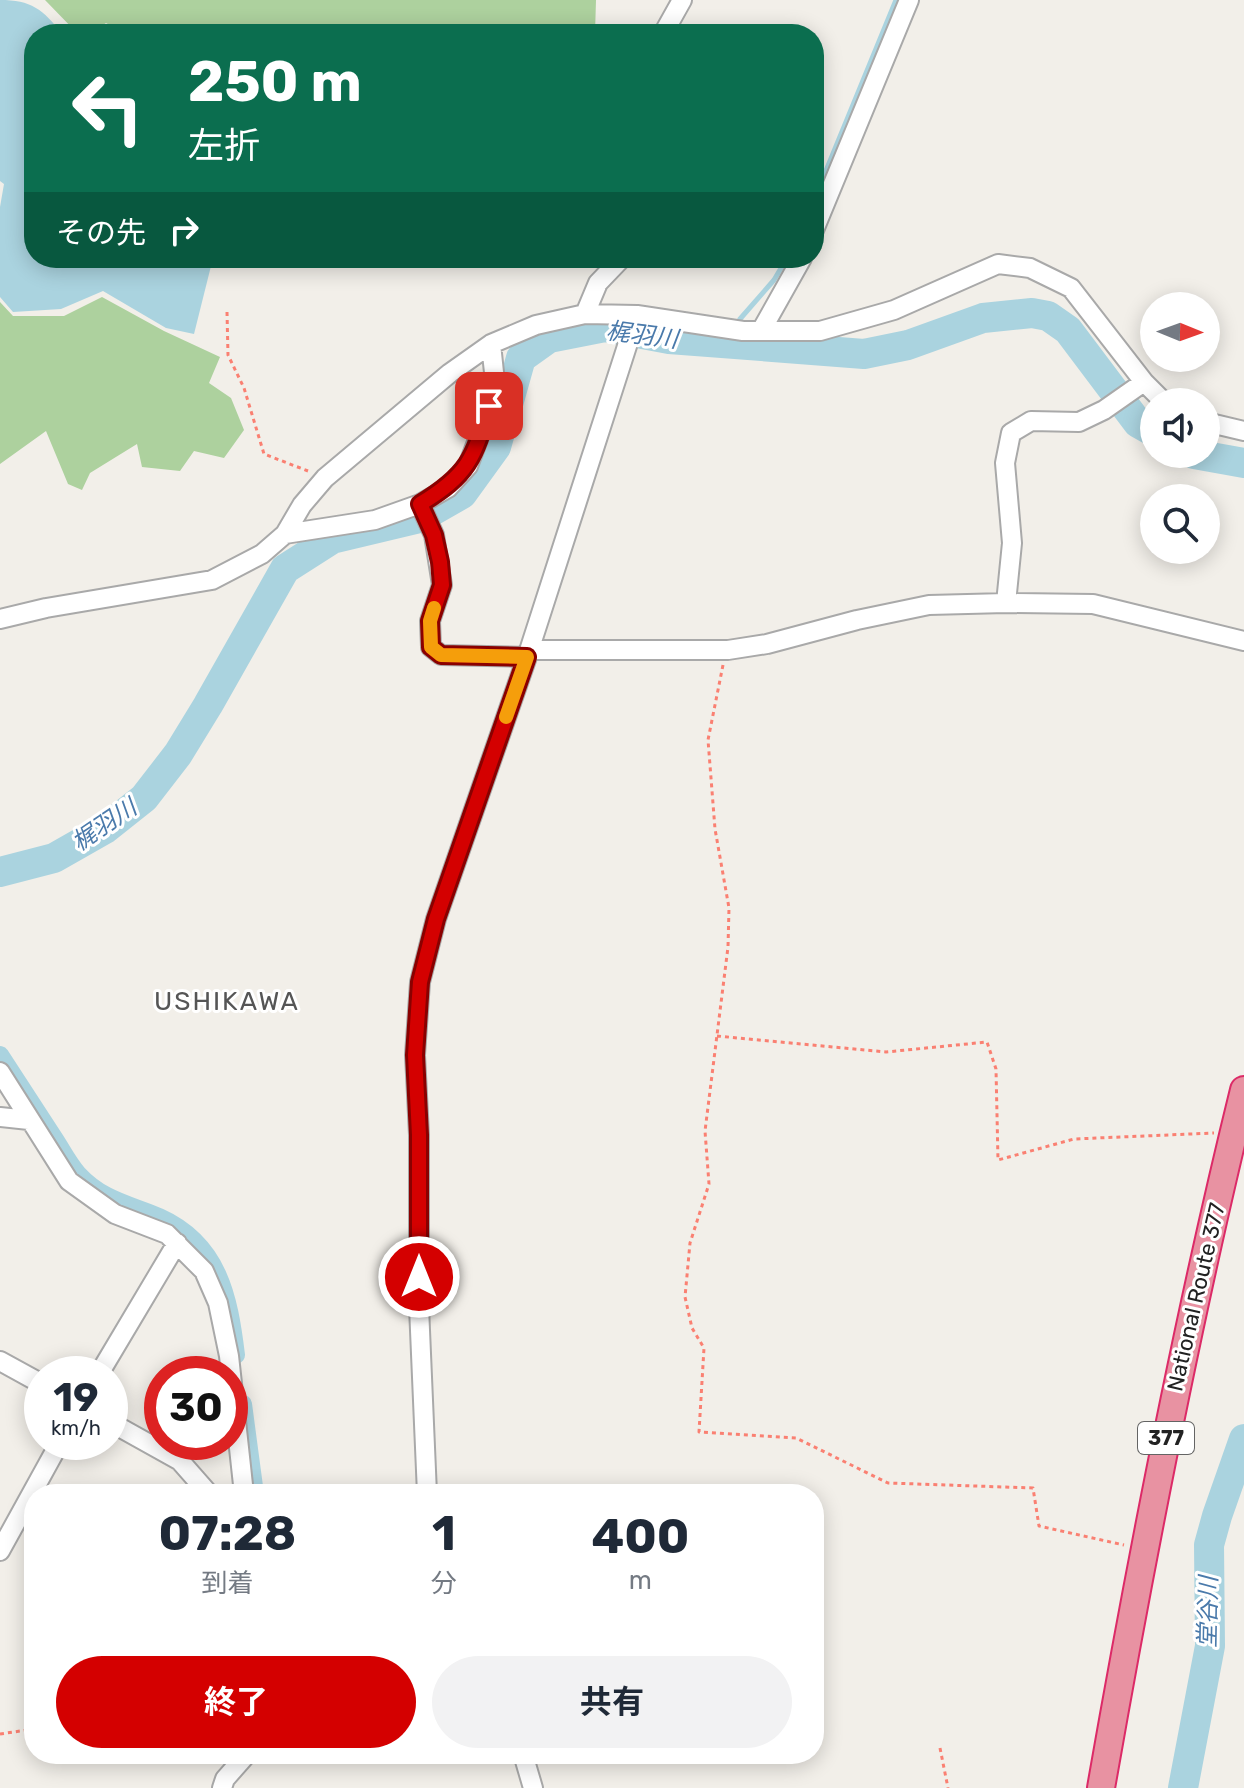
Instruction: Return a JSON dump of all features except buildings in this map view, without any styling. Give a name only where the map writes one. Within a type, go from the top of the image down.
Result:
[{"type":"highway","name":"National Route 377","points":[[1101,1788],[1143,1550],[1186,1340],[1244,1090]]},
{"type":"street","points":[[669,24],[682,0]]},
{"type":"street","points":[[824,206],[909,0]]},
{"type":"street","points":[[0,619],[46,608],[212,580],[262,554],[285,534],[302,505],[325,478],[450,373],[491,344],[536,325],[585,314],[743,331],[820,331],[894,310],[998,264],[1030,268],[1071,288],[1142,388]]},
{"type":"street","points":[[585,314],[598,283],[612,268]]},
{"type":"street","points":[[761,331],[796,268]]},
{"type":"street","points":[[427,1484],[419,1307],[419,1135],[415,1055],[420,982],[436,919],[528,653],[636,319]]},
{"type":"street","points":[[285,534],[375,520],[421,506],[448,488],[468,466],[482,429],[495,382],[491,344]]},
{"type":"street","points":[[1006,603],[1012,543],[1005,463],[1011,433],[1031,421],[1079,422],[1104,410],[1139,386]]},
{"type":"street","points":[[1220,425],[1244,431]]},
{"type":"street","points":[[421,506],[434,535],[442,585],[430,621],[431,647],[441,655],[726,650],[767,644],[929,605],[1006,603],[1093,604],[1244,641]]},
{"type":"street","points":[[0,1072],[69,1181],[115,1214],[167,1234],[204,1271],[218,1303],[229,1356],[243,1484]]},
{"type":"street","points":[[0,1117],[29,1120]]},
{"type":"street","points":[[110,1356],[177,1243]]},
{"type":"street","points":[[0,1361],[24,1374]]},
{"type":"street","points":[[128,1432],[180,1461],[200,1484]]},
{"type":"street","points":[[37,1484],[50,1460]]},
{"type":"street","points":[[0,1551],[24,1507]]},
{"type":"street","points":[[222,1788],[225,1779],[238,1764]]},
{"type":"street","points":[[526,1764],[533,1788]]},
{"type":"path","points":[[227,312],[228,355],[244,388],[264,454],[325,478]]},
{"type":"path","points":[[726,650],[708,740],[715,829],[729,908],[728,947],[705,1131],[709,1184],[690,1243],[685,1297],[692,1328],[704,1348],[699,1432],[796,1438],[888,1483],[1033,1488],[1039,1526],[1143,1550]]},
{"type":"path","points":[[717,1036],[886,1052],[987,1042],[996,1069],[998,1160],[1074,1139],[1234,1132]]},
{"type":"path","points":[[0,1734],[24,1730]]},
{"type":"path","points":[[940,1748],[948,1788]]},
{"type":"green space","points":[[45,0],[596,0],[595,24],[68,24]]},
{"type":"green space","points":[[102,297],[220,357],[209,383],[231,398],[244,430],[224,458],[194,451],[180,471],[142,467],[137,444],[90,473],[82,490],[68,484],[46,431],[0,464],[0,302],[13,316],[64,316]]},
{"type":"water","points":[[0,0],[28,4],[54,24],[24,24],[24,268],[210,268],[194,334],[166,328],[103,291],[61,309],[13,312],[0,297],[0,207],[4,184],[0,181]]},
{"type":"waterway","points":[[824,176],[896,0]]},
{"type":"waterway","points":[[740,319],[781,268]]},
{"type":"waterway","name":"梶羽川","points":[[0,872],[54,858],[105,829],[144,798],[178,754],[285,569],[332,539],[420,518],[462,494],[496,447],[521,358],[549,338],[605,327],[669,339],[864,354],[908,345],[983,318],[1032,313],[1048,316],[1068,330],[1140,424]]},
{"type":"waterway","name":"梶羽川","points":[[1220,459],[1244,463]]},
{"type":"waterway","points":[[0,1055],[69,1161],[87,1183],[106,1196],[179,1228],[208,1257],[224,1293],[236,1355]]},
{"type":"waterway","name":"堂谷川","points":[[1183,1788],[1210,1646],[1209,1545],[1244,1439]]},
{"type":"waterway","points":[[248,1442],[254,1484]]},
{"type":"slow traffic","points":[[434,608],[430,621],[431,647],[441,655],[527,657],[506,717]]},
{"type":"district","name":"USHIKAWA","points":[[227,1001]]},
{"type":"route","points":[[419,1277],[419,1135],[415,1055],[420,982],[436,919],[527,657],[441,655],[431,647],[430,621],[442,585],[434,535],[420,504],[448,488],[468,466],[489,406]]}]
